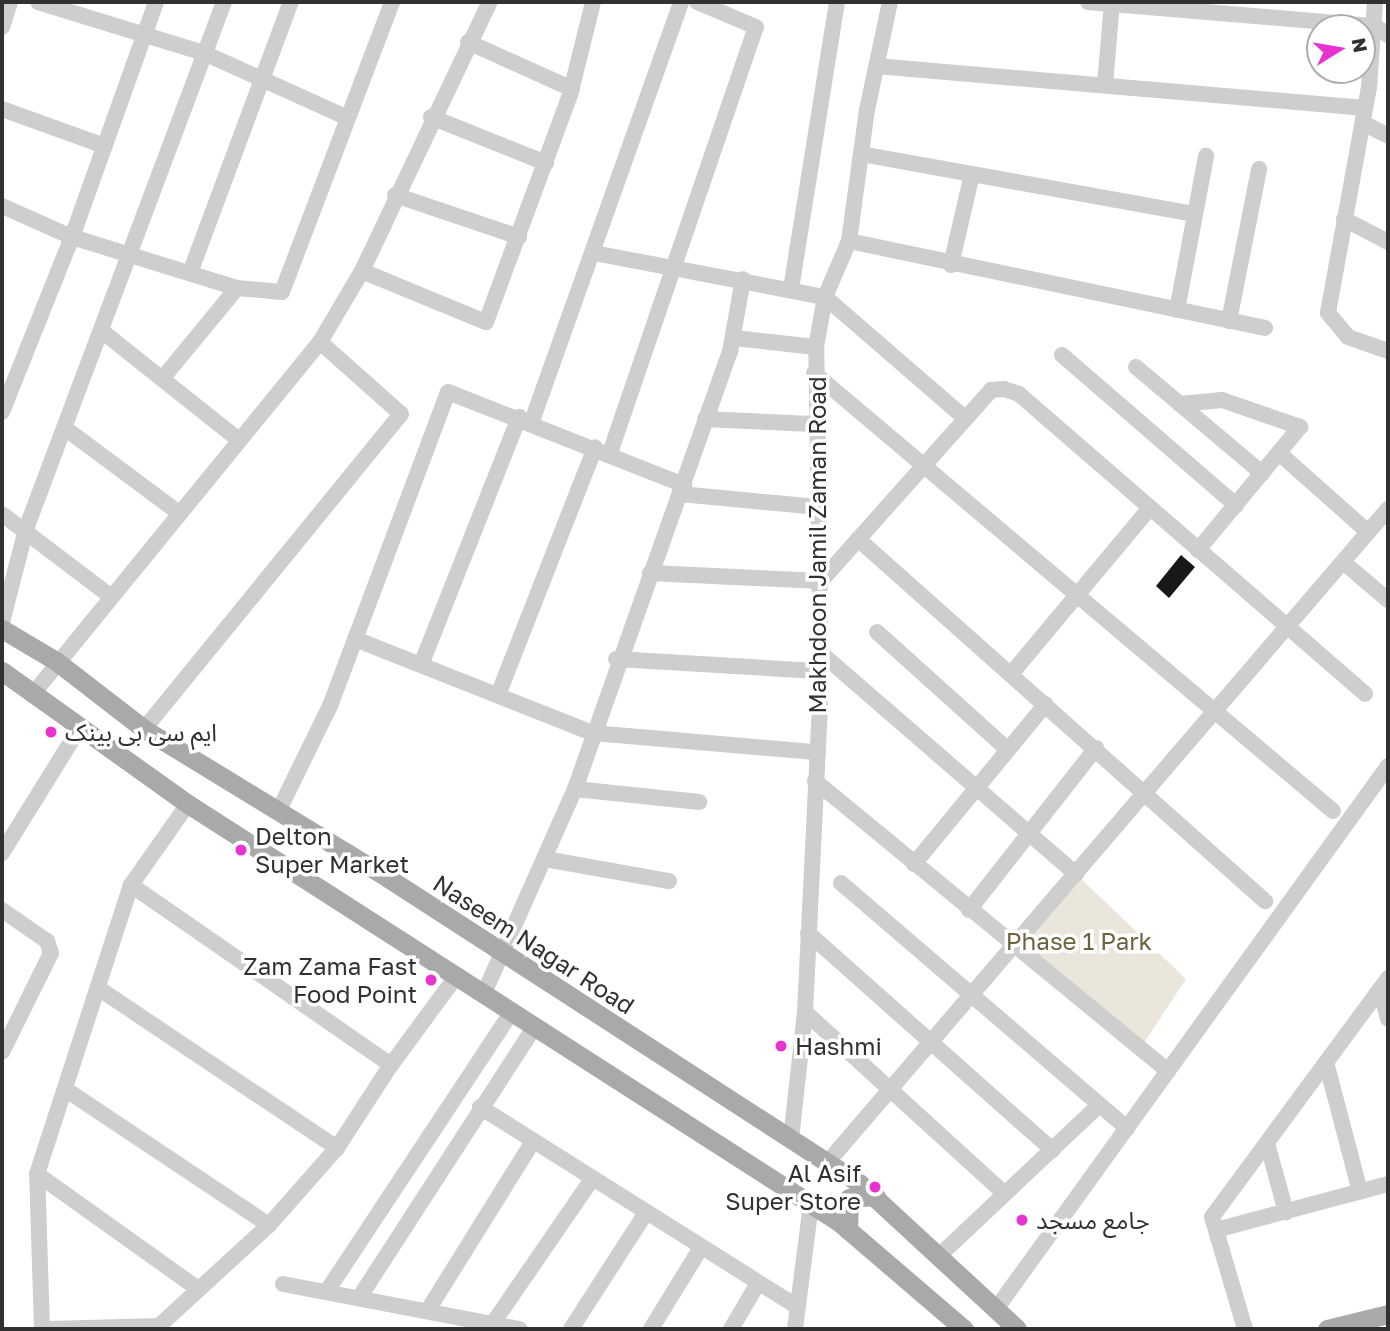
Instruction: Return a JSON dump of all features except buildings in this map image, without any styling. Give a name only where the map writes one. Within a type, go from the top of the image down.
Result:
[{"type":"main road","name":"Naseem Nagar Road","points":[[2,629],[56,661],[144,729],[503,955],[876,1196],[1017,1329]]},
{"type":"main road","points":[[2,671],[188,804],[485,991],[512,1012],[811,1204],[848,1230],[964,1329]]},
{"type":"main road","points":[[848,1230],[849,1198],[876,1196]]},
{"type":"main road","points":[[1327,1329],[1388,1314]]},
{"type":"street","points":[[38,2],[143,38],[204,53],[346,117]]},
{"type":"street","points":[[2,412],[72,237],[156,2]]},
{"type":"street","points":[[2,622],[26,529],[132,256],[224,2]]},
{"type":"street","points":[[190,273],[291,2]]},
{"type":"street","points":[[2,206],[72,237],[237,288],[287,287],[346,117],[392,2]]},
{"type":"street","points":[[32,695],[56,661],[320,342],[362,271],[431,117],[490,2]]},
{"type":"street","points":[[362,271],[480,323],[490,316],[572,89],[593,2]]},
{"type":"street","points":[[421,665],[594,253],[681,2]]},
{"type":"street","points":[[498,695],[602,450],[676,264],[756,27],[696,2]]},
{"type":"street","points":[[791,289],[837,2]]},
{"type":"street","name":"Makhdoon Jamil Zaman Road","points":[[791,1139],[805,1012],[821,663],[821,581],[813,424],[816,347],[825,297],[849,241],[876,66],[890,2]]},
{"type":"street","points":[[1088,2],[1381,31]]},
{"type":"street","points":[[1376,2],[1381,31],[1328,313],[1348,337],[1388,351]]},
{"type":"street","points":[[1104,85],[1112,3]]},
{"type":"street","points":[[468,42],[572,89]]},
{"type":"street","points":[[876,66],[1104,85],[1364,115],[1388,136]]},
{"type":"street","points":[[2,109],[104,146]]},
{"type":"street","points":[[431,117],[546,163]]},
{"type":"street","points":[[862,154],[1195,214]]},
{"type":"street","points":[[1177,310],[1206,156]]},
{"type":"street","points":[[1229,321],[1259,169]]},
{"type":"street","points":[[951,265],[972,174]]},
{"type":"street","points":[[395,195],[519,237]]},
{"type":"street","points":[[1344,219],[1388,242]]},
{"type":"street","points":[[849,241],[951,265],[1265,328]]},
{"type":"street","points":[[594,253],[676,264],[825,297],[966,419]]},
{"type":"street","points":[[485,991],[575,789],[616,659],[682,490],[734,338],[743,279]]},
{"type":"street","points":[[162,379],[237,288]]},
{"type":"street","points":[[103,332],[239,440]]},
{"type":"street","points":[[734,338],[816,347]]},
{"type":"street","points":[[144,729],[401,414],[320,342]]},
{"type":"street","points":[[1062,355],[1236,505]]},
{"type":"street","points":[[1136,367],[1262,473]]},
{"type":"street","points":[[814,373],[1333,811]]},
{"type":"street","points":[[650,573],[821,581],[992,390],[1019,394],[1198,550],[1290,624],[1365,694]]},
{"type":"street","points":[[278,812],[355,639],[447,392],[602,450],[682,490],[818,507]]},
{"type":"street","points":[[1180,404],[1222,400],[1299,426],[1198,550]]},
{"type":"street","points":[[705,419],[813,424]]},
{"type":"street","points":[[66,429],[179,513]]},
{"type":"street","points":[[1279,453],[1368,532]]},
{"type":"street","points":[[1012,674],[1150,508]]},
{"type":"street","points":[[2,514],[26,529],[110,596]]},
{"type":"street","points":[[827,1163],[1386,514]]},
{"type":"street","points":[[858,539],[1146,792],[1265,901]]},
{"type":"street","points":[[1343,562],[1388,600]]},
{"type":"street","points":[[877,632],[1008,750]]},
{"type":"street","points":[[355,639],[593,733],[816,752]]},
{"type":"street","points":[[616,659],[821,663],[976,787],[1076,874]]},
{"type":"street","points":[[914,864],[1046,704]]},
{"type":"street","points":[[2,853],[80,727]]},
{"type":"street","points":[[970,910],[1096,748]]},
{"type":"street","points":[[996,1309],[1388,766]]},
{"type":"street","points":[[815,781],[1013,947],[1168,1071]]},
{"type":"street","points":[[575,789],[699,802]]},
{"type":"street","points":[[42,1329],[37,1174],[131,885],[188,804]]},
{"type":"street","points":[[545,859],[669,880]]},
{"type":"street","points":[[841,883],[1127,1128]]},
{"type":"street","points":[[131,885],[391,1065]]},
{"type":"street","points":[[2,910],[47,941],[51,953],[2,1052]]},
{"type":"street","points":[[808,933],[1052,1150]]},
{"type":"street","points":[[50,1329],[159,1326],[269,1225],[337,1148],[391,1065],[457,975]]},
{"type":"street","points":[[1384,983],[1388,1019]]},
{"type":"street","points":[[1245,1329],[1212,1217],[1384,983]]},
{"type":"street","points":[[98,988],[337,1148]]},
{"type":"street","points":[[327,1291],[512,1012]]},
{"type":"street","points":[[805,1012],[893,1087],[1003,1192]]},
{"type":"street","points":[[361,1295],[480,1107],[535,1026]]},
{"type":"street","points":[[1326,1062],[1360,1192]]},
{"type":"street","points":[[65,1089],[269,1225]]},
{"type":"street","points":[[940,1255],[1003,1192],[1100,1105]]},
{"type":"street","points":[[480,1107],[532,1143],[757,1285],[797,1307]]},
{"type":"street","points":[[428,1310],[532,1143]]},
{"type":"street","points":[[1267,1143],[1286,1212]]},
{"type":"street","points":[[37,1174],[198,1289]]},
{"type":"street","points":[[489,1326],[592,1179]]},
{"type":"street","points":[[1216,1230],[1388,1185]]},
{"type":"street","points":[[795,1329],[811,1204]]},
{"type":"street","points":[[571,1329],[645,1214]]},
{"type":"street","points":[[651,1329],[700,1249]]},
{"type":"street","points":[[284,1284],[361,1295],[489,1326],[520,1329]]},
{"type":"street","points":[[731,1329],[757,1285]]},
{"type":"green space","name":"Phase 1 Park","points":[[1076,874],[1186,979],[1140,1049],[1013,947]]},
{"type":"place","name":"ایم سی بی بینک","points":[[51,732]]},
{"type":"place","name":"Delton Super Market","points":[[241,850]]},
{"type":"place","name":"Zam Zama Fast Food Point","points":[[431,980]]},
{"type":"place","name":"Hashmi","points":[[781,1046]]},
{"type":"place","name":"Al Asif Super Store","points":[[875,1187]]},
{"type":"place","name":"جامع مسجد","points":[[1022,1220]]}]
